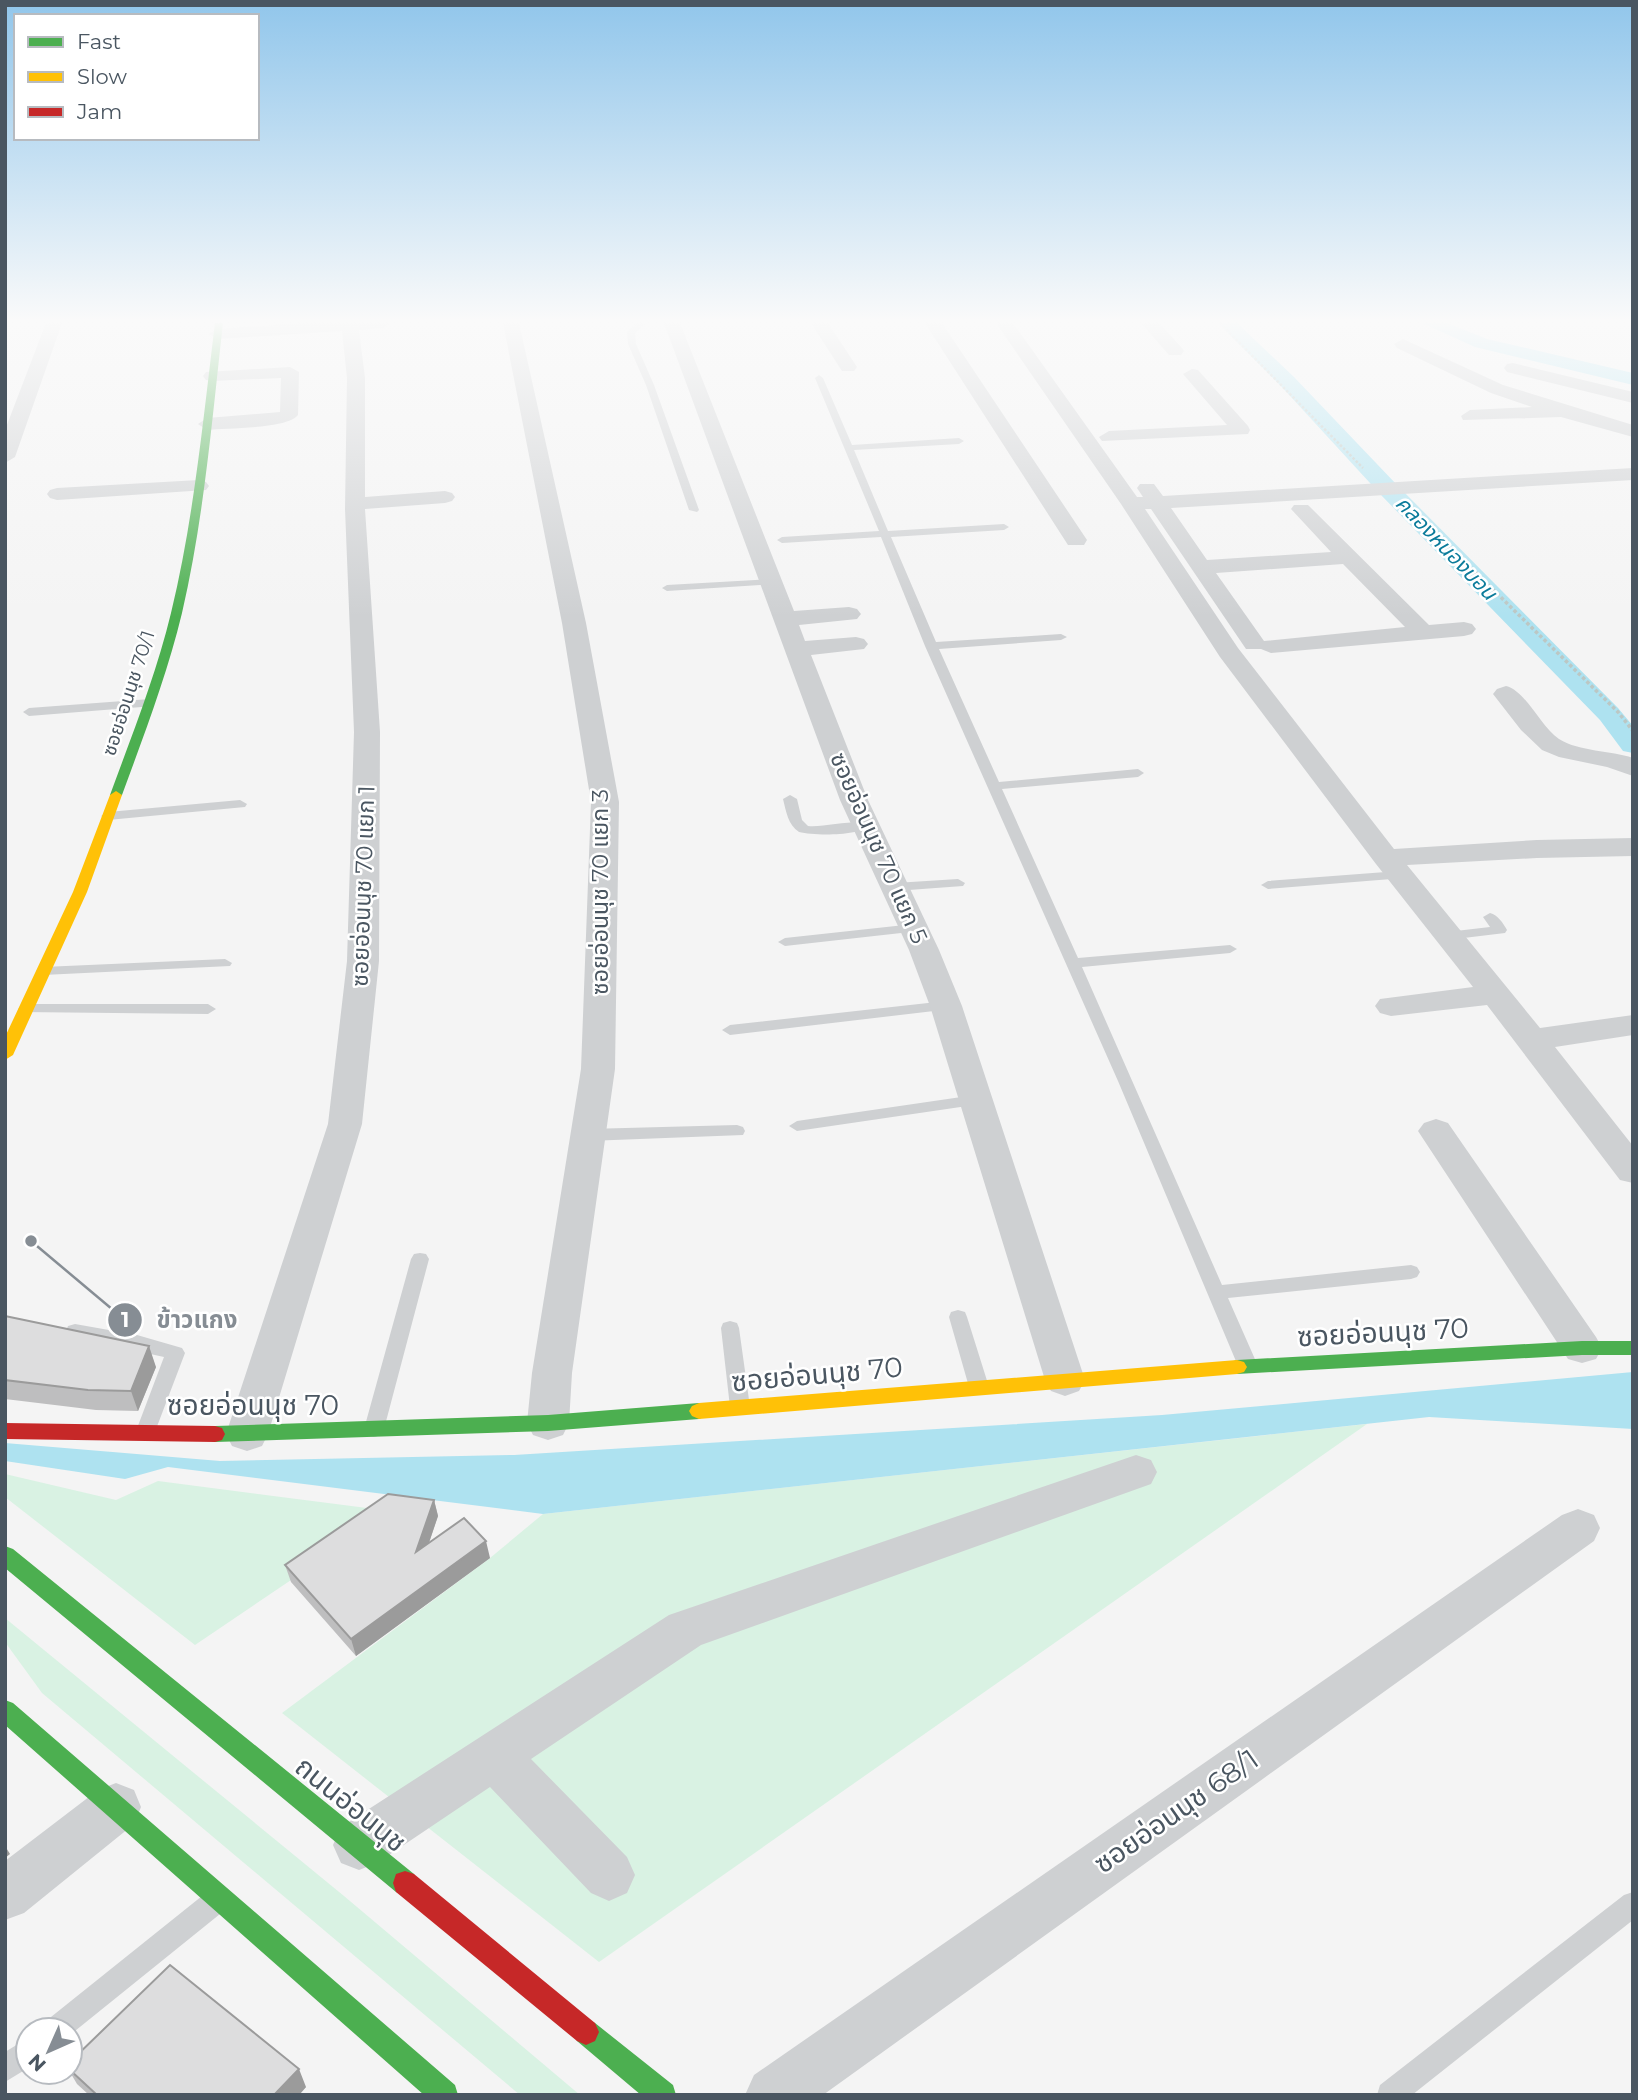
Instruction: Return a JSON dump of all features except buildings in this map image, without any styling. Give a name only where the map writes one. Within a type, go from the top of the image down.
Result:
[{"type":"street","points":[[5,457],[18,421]]},
{"type":"street","name":"ซอยอ่อนนุช 70/1","points":[[7,1046],[80,892],[150,703],[182,589],[207,421]]},
{"type":"street","points":[[207,424],[243,421]]},
{"type":"street","name":"ซอยอ่อนนุช 70 แยก 1","points":[[247,1434],[345,1124],[363,961],[367,740],[355,504],[356,421]]},
{"type":"street","name":"ซอยอ่อนนุช 70 แยก 3","points":[[531,421],[573,623],[605,802],[598,1069],[552,1373],[548,1423]]},
{"type":"street","name":"ซอยอ่อนนุช 70 แยก 5","points":[[709,421],[866,825],[914,928],[946,1006],[1065,1380]]},
{"type":"street","points":[[999,421],[1076,540]]},
{"type":"street","points":[[1073,421],[1229,652],[1392,867],[1532,1040],[1633,1171]]},
{"type":"street","points":[[1233,421],[1241,430],[1106,432],[1202,567],[1262,645],[1464,629]]},
{"type":"street","points":[[1599,421],[1633,430]]},
{"type":"street","points":[[1130,503],[1366,480],[1398,495],[1633,474]]},
{"type":"street","points":[[57,494],[199,485]]},
{"type":"street","points":[[355,504],[444,497]]},
{"type":"street","points":[[1301,509],[1423,632]]},
{"type":"street","points":[[1202,567],[1349,557]]},
{"type":"street","points":[[785,619],[849,614]]},
{"type":"street","points":[[796,649],[856,644]]},
{"type":"street","points":[[1506,694],[1551,745],[1566,751],[1619,761],[1633,768]]},
{"type":"street","points":[[1392,867],[1537,849],[1633,847]]},
{"type":"street","points":[[1391,1006],[1494,993]]},
{"type":"street","points":[[1532,1040],[1633,1025]]},
{"type":"street","points":[[1436,1131],[1581,1348]]},
{"type":"street","name":"ซอยอ่อนนุช 70","points":[[5,1430],[247,1434],[548,1423],[1248,1366],[1581,1348],[1633,1348]]},
{"type":"street","points":[[359,1845],[685,1630],[1136,1472]]},
{"type":"street","name":"ซอยอ่อนนุช 68/1","points":[[774,2095],[1578,1528]]},
{"type":"street","name":"ถนนอ่อนนุช","points":[[5,1555],[663,2095]]},
{"type":"street","points":[[5,1710],[445,2095]]},
{"type":"street","points":[[494,1756],[608,1875]]},
{"type":"street","points":[[5,1894],[116,1807]]},
{"type":"lane","points":[[664,421],[676,465],[694,510]]},
{"type":"lane","points":[[836,421],[931,646],[1074,964],[1248,1366]]},
{"type":"lane","points":[[847,448],[959,441]]},
{"type":"lane","points":[[782,540],[1004,527]]},
{"type":"lane","points":[[667,588],[771,582]]},
{"type":"lane","points":[[931,646],[1061,637]]},
{"type":"lane","points":[[29,712],[150,703]]},
{"type":"lane","points":[[994,786],[1138,773]]},
{"type":"lane","points":[[790,799],[798,826],[803,829],[829,830],[866,825]]},
{"type":"lane","points":[[108,816],[240,804]]},
{"type":"lane","points":[[1268,885],[1392,867]]},
{"type":"lane","points":[[895,887],[958,883]]},
{"type":"lane","points":[[1447,936],[1500,930],[1490,917]]},
{"type":"lane","points":[[785,943],[914,928]]},
{"type":"lane","points":[[1074,964],[1230,949]]},
{"type":"lane","points":[[43,971],[225,963]]},
{"type":"lane","points":[[730,1030],[946,1006]]},
{"type":"lane","points":[[26,1009],[208,1009]]},
{"type":"lane","points":[[797,1126],[975,1100]]},
{"type":"lane","points":[[588,1135],[737,1131]]},
{"type":"lane","points":[[374,1429],[420,1259]]},
{"type":"lane","points":[[1216,1292],[1411,1272]]},
{"type":"lane","points":[[958,1317],[979,1387]]},
{"type":"lane","points":[[730,1328],[740,1407]]},
{"type":"lane","points":[[58,1329],[137,1342],[175,1353],[146,1431]]},
{"type":"lane","points":[[72,2016],[220,1897]]},
{"type":"lane","points":[[1390,2095],[1633,1904]]},
{"type":"path","points":[[1311,421],[1366,480]]},
{"type":"path","points":[[1398,495],[1618,712],[1633,732]]},
{"type":"green space","points":[[1367,1424],[599,1962],[282,1713],[490,1558],[543,1514]]},
{"type":"green space","points":[[5,1474],[116,1500],[158,1481],[398,1512],[374,1524],[195,1645],[5,1497]]},
{"type":"green space","points":[[5,1618],[344,1896],[580,2095],[520,2095],[42,1693],[5,1642]]},
{"type":"water","points":[[1633,1372],[1633,1429],[1429,1417],[543,1514],[168,1467],[125,1479],[5,1461],[5,1443],[220,1461],[514,1455],[1162,1415]]},
{"type":"waterway","name":"คลองหนองบอน","points":[[1324,421],[1609,714],[1633,745]]},
{"type":"traffic: fast","points":[[116,795],[162,666],[176,614],[199,488],[207,421]]},
{"type":"traffic: fast","points":[[1237,1367],[1582,1348],[1633,1348]]},
{"type":"traffic: fast","points":[[215,1434],[548,1423],[699,1411]]},
{"type":"traffic: fast","points":[[5,1555],[405,1883]]},
{"type":"traffic: fast","points":[[5,1710],[445,2095]]},
{"type":"traffic: fast","points":[[586,2032],[663,2095]]},
{"type":"traffic: slow","points":[[5,1055],[80,892],[116,795]]},
{"type":"traffic: slow","points":[[699,1411],[1237,1367]]},
{"type":"traffic: jam","points":[[5,1431],[215,1434]]},
{"type":"traffic: jam","points":[[405,1883],[586,2032]]},
{"type":"place","name":"ข้าวแกง","points":[[31,1241]]}]
